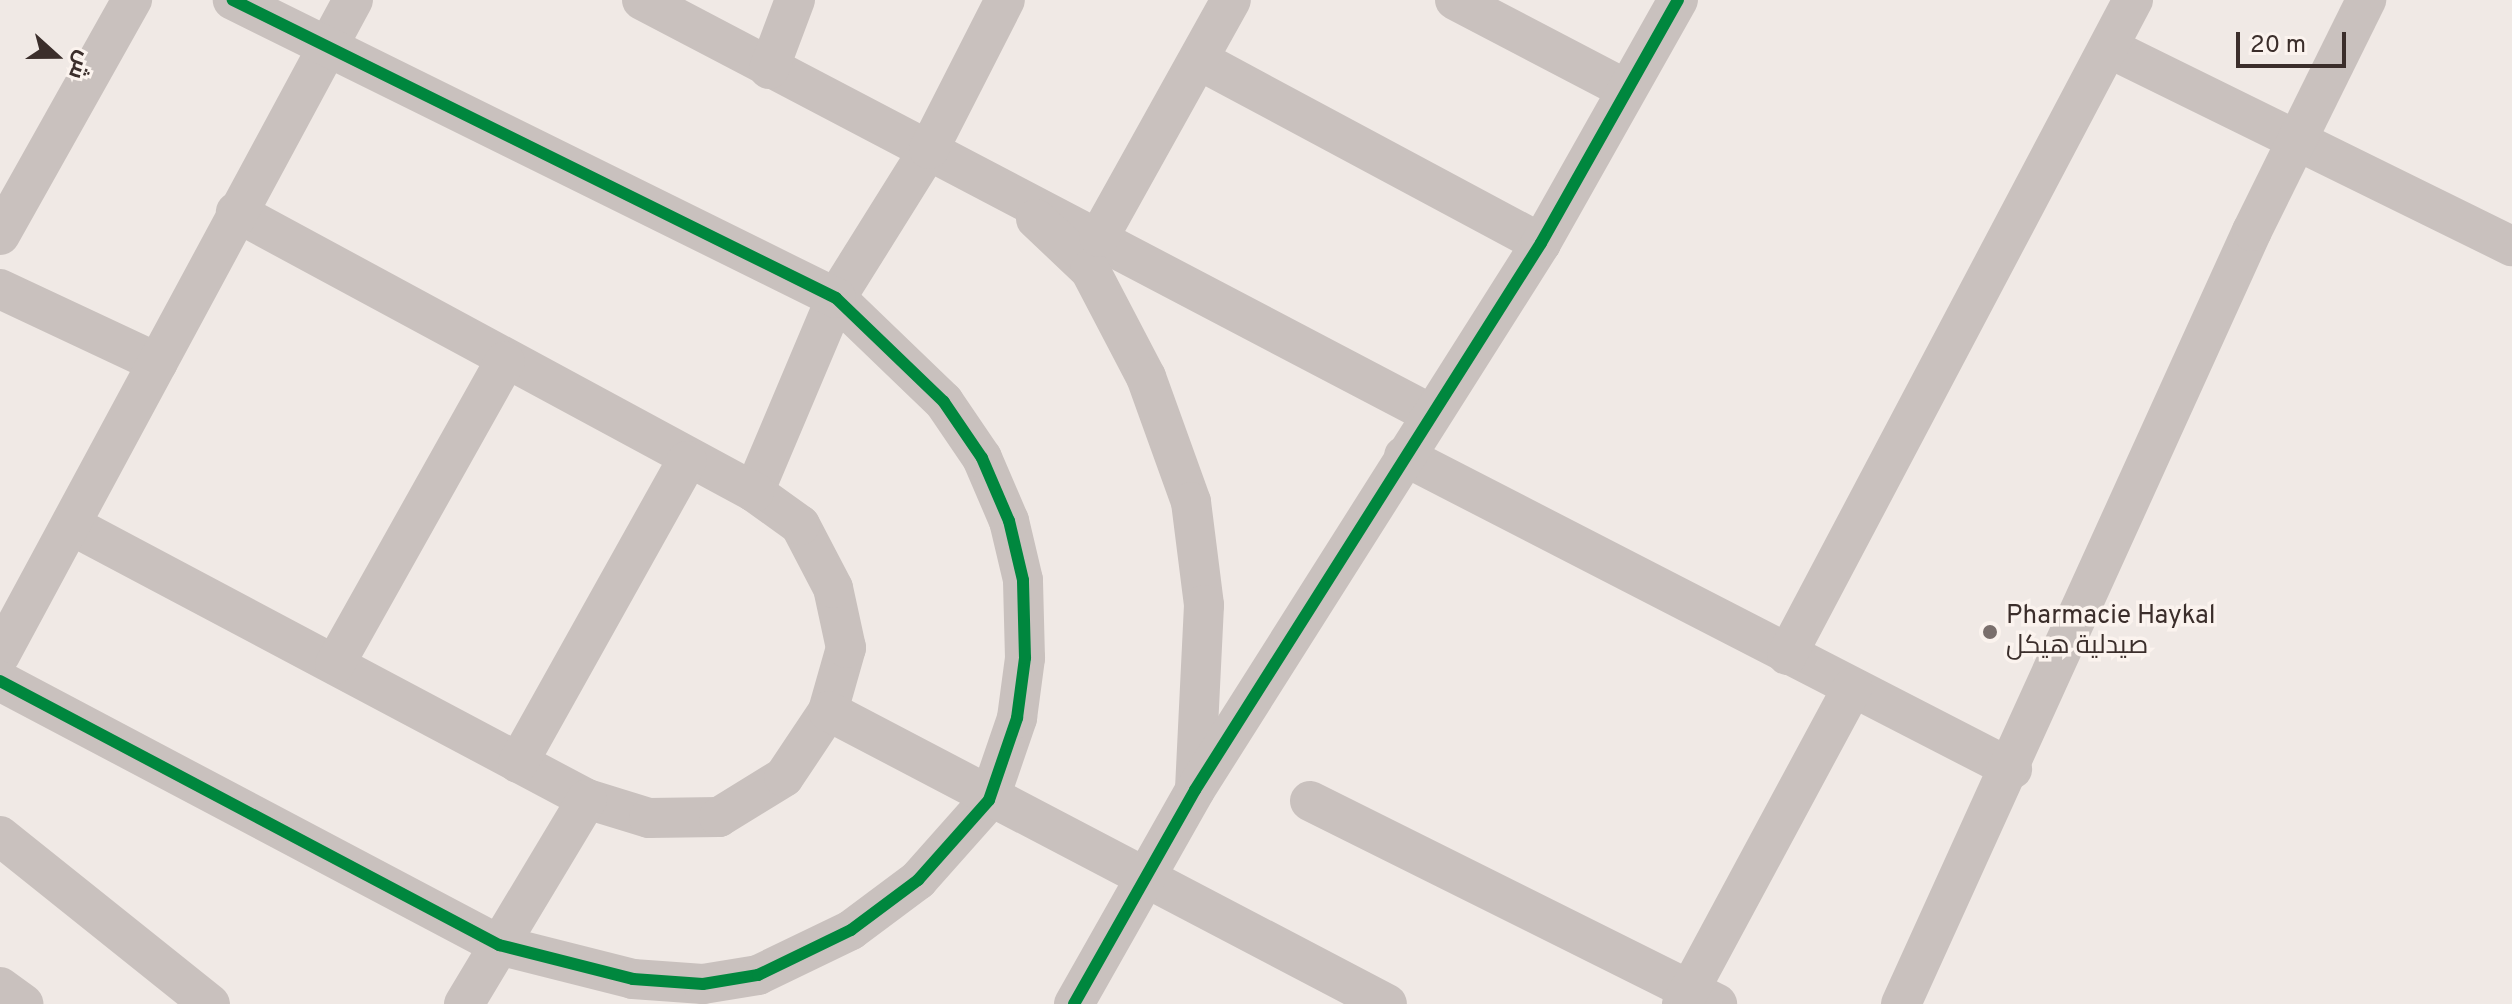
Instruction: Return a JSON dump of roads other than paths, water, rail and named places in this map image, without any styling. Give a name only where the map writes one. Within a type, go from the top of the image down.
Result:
[{"type":"street","points":[[0,235],[132,0]]},
{"type":"street","points":[[0,681],[499,945],[633,979],[703,984],[758,975],[851,930],[918,880],[989,800],[1017,718],[1025,658],[1023,580],[1009,521],[982,458],[944,402],[836,298],[233,0]]},
{"type":"street","points":[[0,655],[73,526],[236,212],[353,0]]},
{"type":"street","points":[[642,0],[769,69],[1099,237],[1429,413]]},
{"type":"street","points":[[769,69],[795,0]]},
{"type":"street","points":[[754,492],[836,298],[929,149],[1005,0]]},
{"type":"street","points":[[1099,237],[1231,0]]},
{"type":"street","points":[[1455,0],[1625,89]]},
{"type":"street","points":[[1074,1004],[1195,790],[1429,413],[1541,243],[1625,89],[1678,0]]},
{"type":"street","points":[[1787,655],[2133,0]]},
{"type":"street","points":[[1901,1004],[2012,769],[2294,142],[2366,0]]},
{"type":"street","points":[[2109,48],[2294,142],[2512,246]]},
{"type":"street","points":[[1199,60],[1541,243]]},
{"type":"street","points":[[1009,193],[1090,270],[1146,377],[1191,502],[1204,605],[1195,790]]},
{"type":"street","points":[[73,526],[587,799],[649,818],[719,817],[784,777],[828,711],[846,648],[833,588],[800,525],[754,492],[687,461],[236,212]]},
{"type":"street","points":[[0,289],[158,363]]},
{"type":"street","points":[[335,664],[505,361]]},
{"type":"street","points":[[1404,456],[2012,769]]},
{"type":"street","points":[[518,763],[687,461]]},
{"type":"street","points":[[1310,801],[1696,999],[1852,688]]},
{"type":"street","points":[[828,711],[989,800],[1387,1004]]},
{"type":"street","points":[[464,1004],[587,799]]},
{"type":"street","points":[[0,836],[210,1004]]},
{"type":"street","points":[[0,987],[23,1004]]},
{"type":"place","name":"Pharmacie Haykal صيدلية هيكل","points":[[1990,632]]}]
